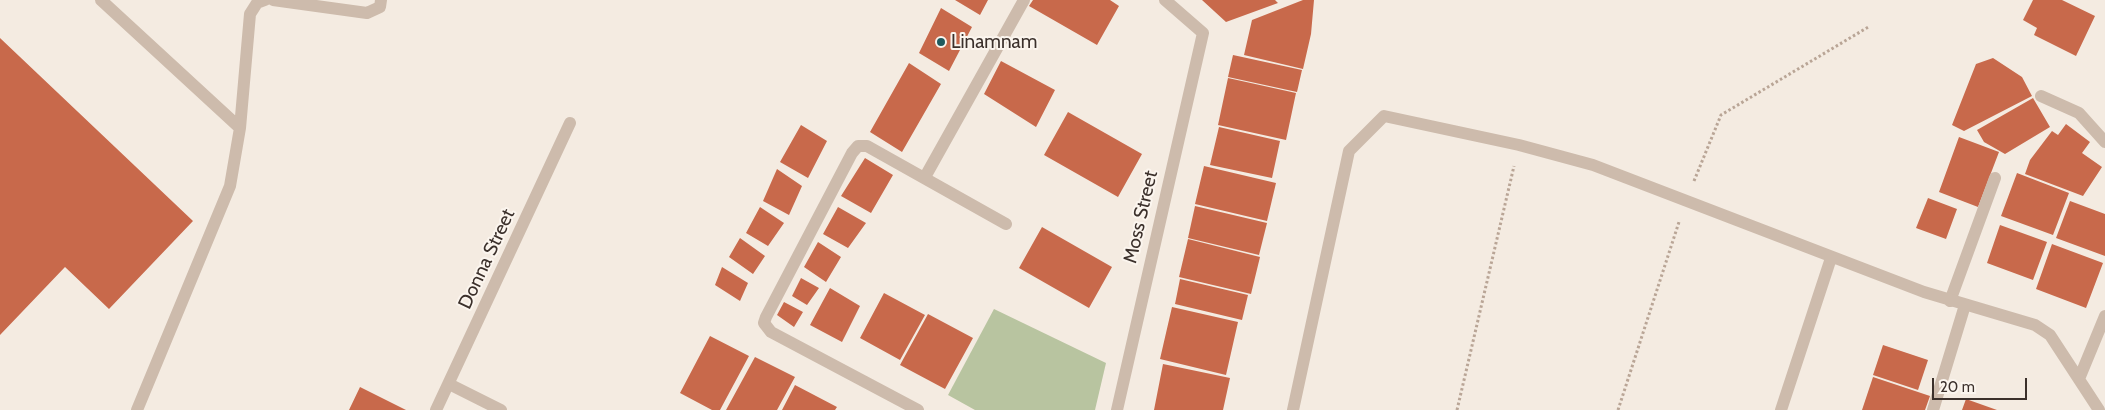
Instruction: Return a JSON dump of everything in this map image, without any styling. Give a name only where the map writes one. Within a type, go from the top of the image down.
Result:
[{"type":"street","points":[[101,0],[240,128]]},
{"type":"street","points":[[137,410],[230,186],[240,128],[250,14],[257,3],[265,0]]},
{"type":"street","points":[[273,0],[367,13],[380,7],[381,0]]},
{"type":"street","points":[[925,177],[1024,0]]},
{"type":"street","name":"Moss Street","points":[[1117,410],[1203,33],[1165,0]]},
{"type":"street","points":[[2041,96],[2079,113],[2105,142]]},
{"type":"street","points":[[1293,410],[1349,151],[1384,116],[1519,146],[1593,165],[1831,258],[1928,293],[2036,325],[2050,334],[2098,410]]},
{"type":"street","name":"Donna Street","points":[[436,410],[570,124]]},
{"type":"street","points":[[918,410],[771,332],[764,322],[854,148],[858,146],[866,146],[925,177],[1006,224]]},
{"type":"street","points":[[1950,300],[1995,178]]},
{"type":"street","points":[[1781,410],[1831,258]]},
{"type":"street","points":[[1932,410],[1966,305]]},
{"type":"street","points":[[2079,379],[2105,316]]},
{"type":"street","points":[[449,384],[501,410]]},
{"type":"path","points":[[1457,410],[1519,146]]},
{"type":"green space","points":[[994,309],[1106,363],[1095,410],[975,410],[948,395]]},
{"type":"building","points":[[955,0],[988,0],[980,15]]},
{"type":"building","points":[[1033,0],[1110,0],[1119,6],[1097,45],[1029,6]]},
{"type":"building","points":[[1202,0],[1275,0],[1278,3],[1226,22]]},
{"type":"building","points":[[1303,0],[1314,0],[1311,34],[1303,69],[1244,55],[1252,20]]},
{"type":"building","points":[[2033,0],[2062,0],[2095,16],[2076,56],[2034,35],[2037,28],[2023,20]]},
{"type":"building","points":[[941,8],[972,27],[949,71],[919,53]]},
{"type":"building","points":[[0,38],[193,221],[109,309],[65,267],[0,335]]},
{"type":"building","points":[[1233,55],[1302,70],[1297,92],[1228,77]]},
{"type":"building","points":[[1993,58],[2022,77],[2032,96],[1964,131],[1952,125],[1976,64]]},
{"type":"building","points":[[1001,61],[1055,90],[1036,127],[984,94]]},
{"type":"building","points":[[909,63],[941,84],[902,152],[870,132]]},
{"type":"building","points":[[1228,78],[1296,93],[1286,140],[1218,125]]},
{"type":"building","points":[[2033,98],[2050,127],[2005,154],[1984,142],[1977,130]]},
{"type":"building","points":[[1068,112],[1142,154],[1118,197],[1044,155]]},
{"type":"building","points":[[2066,124],[2090,142],[2082,153],[2102,167],[2083,196],[2025,174],[2030,160],[2052,131],[2058,135]]},
{"type":"building","points":[[801,125],[827,141],[808,178],[780,162]]},
{"type":"building","points":[[1219,127],[1280,141],[1272,178],[1210,165]]},
{"type":"building","points":[[1959,137],[1999,152],[1978,207],[1939,192]]},
{"type":"building","points":[[865,158],[893,175],[871,213],[841,196]]},
{"type":"building","points":[[1204,166],[1276,183],[1267,221],[1195,204]]},
{"type":"building","points":[[777,169],[802,186],[789,215],[763,201]]},
{"type":"building","points":[[2017,173],[2069,193],[2053,235],[2001,216]]},
{"type":"building","points":[[1928,198],[1957,209],[1946,239],[1916,228]]},
{"type":"building","points":[[2070,201],[2105,214],[2105,256],[2056,238]]},
{"type":"building","points":[[1195,206],[1267,223],[1259,255],[1188,238]]},
{"type":"building","points":[[760,207],[784,223],[768,246],[746,233]]},
{"type":"building","points":[[838,207],[866,223],[848,248],[823,234]]},
{"type":"building","points":[[2000,225],[2047,242],[2033,280],[1987,263]]},
{"type":"building","points":[[1042,227],[1112,267],[1089,308],[1019,268]]},
{"type":"building","points":[[740,238],[765,256],[753,274],[729,257]]},
{"type":"building","points":[[1188,239],[1260,257],[1251,294],[1179,277]]},
{"type":"building","points":[[818,242],[841,257],[826,282],[804,267]]},
{"type":"building","points":[[2052,244],[2103,263],[2086,308],[2036,289]]},
{"type":"building","points":[[722,267],[748,283],[740,301],[715,285]]},
{"type":"building","points":[[801,278],[819,288],[807,305],[792,296]]},
{"type":"building","points":[[1180,279],[1248,295],[1242,320],[1175,304]]},
{"type":"building","points":[[830,288],[860,306],[842,342],[810,325]]},
{"type":"building","points":[[884,293],[925,315],[900,360],[860,338]]},
{"type":"building","points":[[784,302],[803,312],[794,327],[777,315]]},
{"type":"building","points":[[1172,307],[1238,322],[1226,375],[1160,359]]},
{"type":"building","points":[[928,314],[973,338],[945,389],[900,365]]},
{"type":"building","points":[[710,336],[749,356],[720,410],[712,410],[680,393]]},
{"type":"building","points":[[1883,345],[1928,360],[1918,390],[1873,375]]},
{"type":"building","points":[[755,357],[795,377],[777,410],[726,410]]},
{"type":"building","points":[[1163,364],[1230,378],[1223,410],[1154,410]]},
{"type":"building","points":[[1873,377],[1930,396],[1925,410],[1862,410]]},
{"type":"building","points":[[795,385],[837,407],[835,410],[782,410]]},
{"type":"building","points":[[360,387],[406,410],[349,410]]},
{"type":"building","points":[[1966,399],[1997,410],[1962,410]]},
{"type":"place","name":"Linamnam","points":[[941,42]]}]
